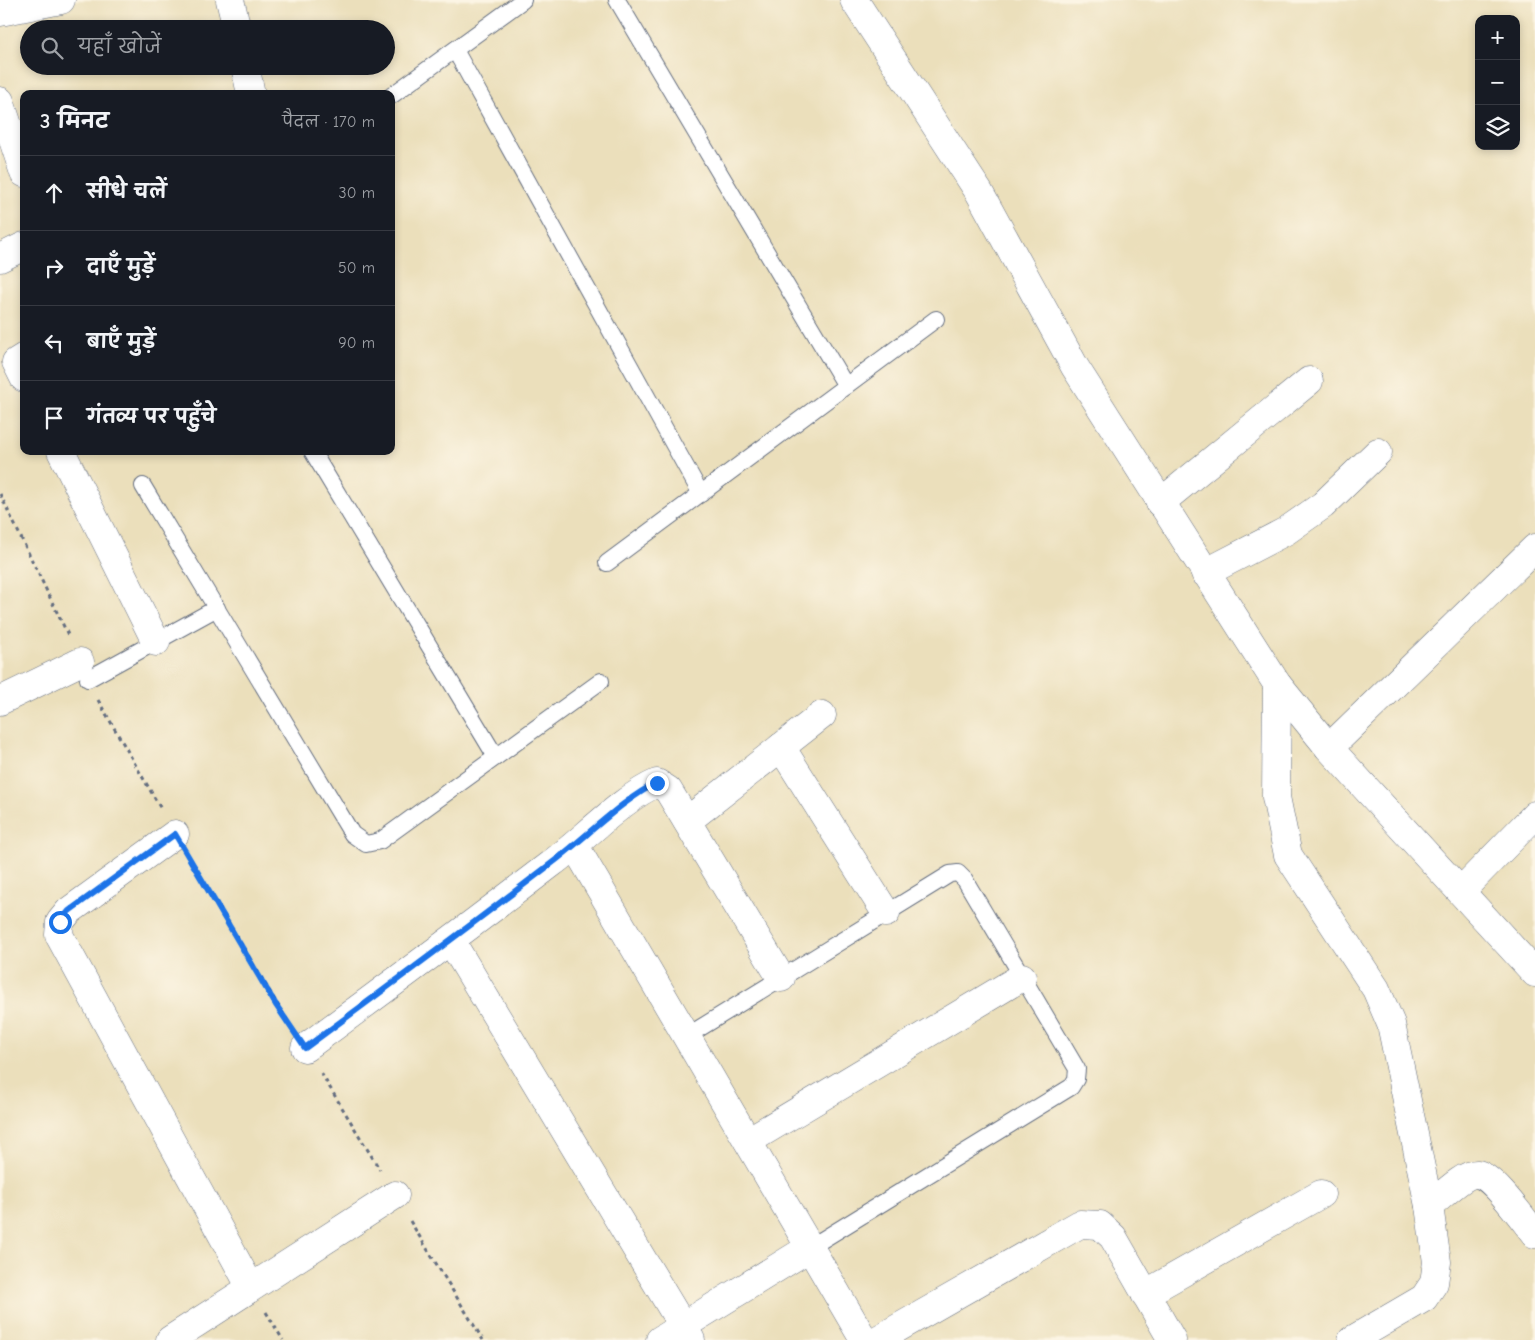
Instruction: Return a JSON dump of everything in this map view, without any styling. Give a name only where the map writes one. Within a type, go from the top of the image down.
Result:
[{"type":"street","points":[[0,12],[61,0]]},
{"type":"street","points":[[230,0],[235,20]]},
{"type":"street","points":[[854,0],[979,192],[1075,367],[1277,684],[1329,748],[1535,973]]},
{"type":"street","points":[[247,75],[250,90]]},
{"type":"street","points":[[0,101],[20,161]]},
{"type":"street","points":[[0,258],[20,248]]},
{"type":"street","points":[[20,360],[16,362],[20,370]]},
{"type":"street","points":[[1160,503],[1309,381]]},
{"type":"street","points":[[1205,573],[1286,531],[1323,505],[1378,452]]},
{"type":"street","points":[[63,455],[156,642]]},
{"type":"street","points":[[1329,748],[1535,548]]},
{"type":"street","points":[[0,702],[84,670]]},
{"type":"street","points":[[1277,684],[1276,797],[1288,855],[1376,989],[1392,1024],[1430,1206],[1436,1262],[1434,1283],[1424,1298],[1352,1340]]},
{"type":"street","points":[[687,821],[822,715]]},
{"type":"street","points":[[781,747],[886,913]]},
{"type":"street","points":[[305,1048],[451,941],[575,846],[643,789],[657,783],[668,790],[781,978]]},
{"type":"street","points":[[1460,891],[1535,815]]},
{"type":"street","points":[[175,834],[69,911],[60,922],[59,935],[250,1286]]},
{"type":"street","points":[[575,846],[864,1340]]},
{"type":"street","points":[[451,941],[678,1335],[809,1248]]},
{"type":"street","points":[[748,1141],[1022,977]]},
{"type":"street","points":[[1430,1206],[1467,1176],[1477,1174],[1485,1177],[1501,1193],[1535,1234]]},
{"type":"street","points":[[1145,1294],[1321,1194]]},
{"type":"street","points":[[170,1340],[250,1286],[395,1195]]},
{"type":"street","points":[[877,1340],[1080,1224],[1100,1226],[1113,1236],[1172,1340]]},
{"type":"lane","points":[[395,93],[523,0]]},
{"type":"lane","points":[[617,0],[846,386]]},
{"type":"lane","points":[[455,50],[701,494]]},
{"type":"lane","points":[[607,563],[936,319]]},
{"type":"lane","points":[[314,455],[496,757]]},
{"type":"lane","points":[[143,486],[352,834],[366,844],[380,841],[601,681]]},
{"type":"lane","points":[[84,670],[156,642],[217,608]]},
{"type":"lane","points":[[687,1036],[950,874],[958,873],[965,880],[1077,1070],[1076,1079],[1071,1087],[809,1248]]},
{"type":"path","points":[[0,494],[109,722],[276,1005],[305,1048],[483,1340]]},
{"type":"route","points":[[60,922],[69,911],[175,834],[276,1005],[305,1048],[451,941],[575,846],[643,789],[657,783]]}]
